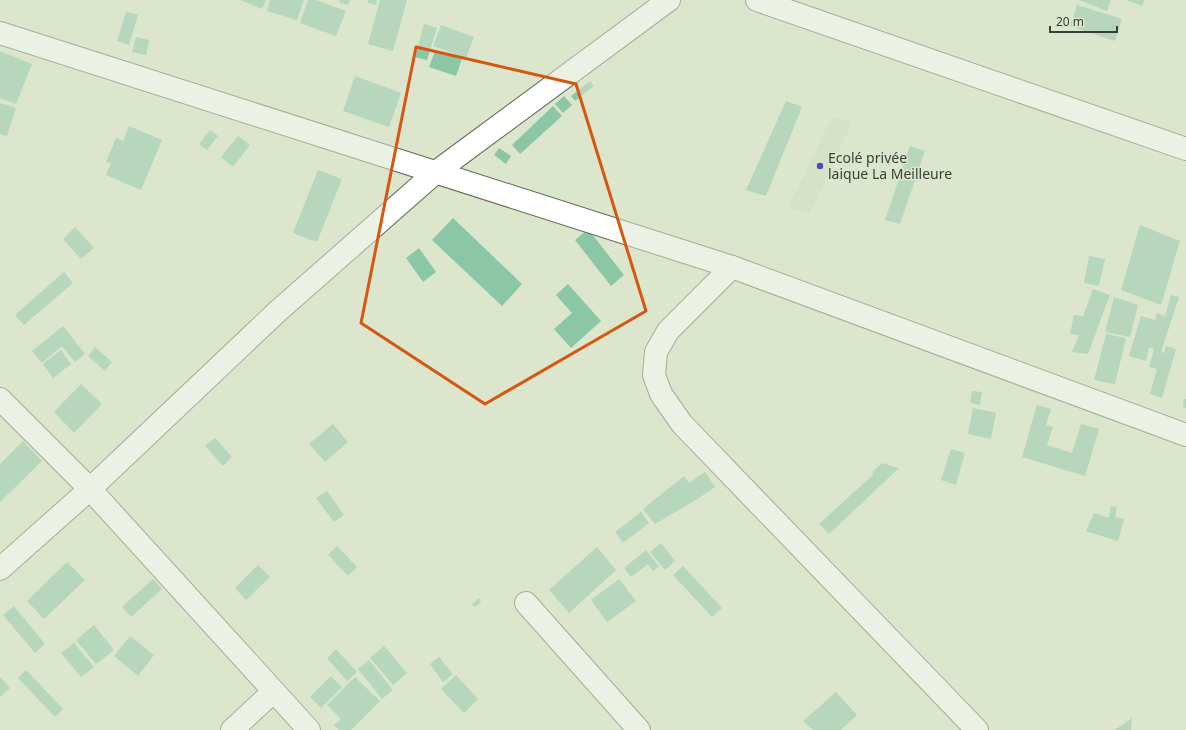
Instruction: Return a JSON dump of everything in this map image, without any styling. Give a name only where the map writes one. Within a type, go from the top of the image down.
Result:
[{"type":"street","points":[[0,569],[90,489],[278,311],[436,172],[669,0]]},
{"type":"street","points":[[757,0],[784,5],[1186,149]]},
{"type":"street","points":[[0,33],[732,267],[1186,435]]},
{"type":"street","points":[[732,267],[668,331],[656,352],[654,375],[661,394],[682,424],[976,730]]},
{"type":"street","points":[[0,399],[90,489],[309,730]]},
{"type":"street","points":[[526,603],[639,730]]},
{"type":"street","points":[[232,730],[273,692]]},
{"type":"highlighted area","points":[[416,47],[576,84],[646,311],[485,404],[361,323]]},
{"type":"shaded area","name":"Ecolé privée laique La Meilleure","points":[[832,117],[852,123],[809,214],[788,208]]},
{"type":"building","points":[[240,0],[266,0],[262,9]]},
{"type":"building","points":[[270,0],[304,0],[297,20],[267,11]]},
{"type":"building","points":[[308,0],[316,0],[346,11],[336,36],[300,23]]},
{"type":"building","points":[[340,0],[350,0],[348,5],[339,3]]},
{"type":"building","points":[[368,0],[377,0],[376,5],[368,3]]},
{"type":"building","points":[[380,0],[407,0],[393,51],[368,44]]},
{"type":"building","points":[[1079,0],[1111,0],[1107,11]]},
{"type":"building","points":[[1126,0],[1145,0],[1142,6]]},
{"type":"building","points":[[1077,5],[1122,19],[1115,41],[1070,26]]},
{"type":"building","points":[[126,12],[138,15],[129,45],[117,41]]},
{"type":"building","points":[[424,24],[437,28],[427,60],[415,57]]},
{"type":"building","points":[[441,25],[474,37],[466,58],[433,46]]},
{"type":"building","points":[[136,37],[149,40],[146,55],[132,52]]},
{"type":"building","points":[[0,51],[32,64],[16,104],[0,98]]},
{"type":"building","points":[[435,51],[462,59],[456,76],[429,67]]},
{"type":"building","points":[[355,76],[401,93],[389,127],[343,111]]},
{"type":"building","points":[[590,81],[594,86],[575,101],[571,96]]},
{"type":"building","points":[[564,96],[572,105],[563,113],[555,104]]},
{"type":"building","points":[[786,101],[802,107],[766,196],[746,190]]},
{"type":"building","points":[[0,103],[16,108],[7,136],[0,134]]},
{"type":"building","points":[[553,106],[562,116],[520,154],[512,145]]},
{"type":"building","points":[[129,126],[162,140],[141,190],[106,175],[111,163],[106,162],[116,138],[123,141]]},
{"type":"building","points":[[210,130],[218,136],[207,150],[199,144]]},
{"type":"building","points":[[238,136],[250,145],[233,167],[221,157]]},
{"type":"building","points":[[910,146],[925,151],[900,224],[885,220]]},
{"type":"building","points":[[499,148],[511,156],[506,164],[494,155]]},
{"type":"building","points":[[318,170],[342,179],[317,242],[293,233]]},
{"type":"building","points":[[453,218],[522,284],[502,306],[432,240]]},
{"type":"building","points":[[1140,225],[1180,241],[1161,305],[1121,290]]},
{"type":"building","points":[[75,227],[94,248],[81,259],[63,239]]},
{"type":"building","points":[[588,229],[624,275],[611,286],[575,240]]},
{"type":"building","points":[[419,248],[436,272],[423,282],[406,258]]},
{"type":"building","points":[[1089,256],[1105,259],[1099,286],[1084,283]]},
{"type":"building","points":[[64,272],[73,283],[24,325],[15,315]]},
{"type":"building","points":[[568,284],[601,321],[571,348],[554,329],[572,313],[556,295]]},
{"type":"building","points":[[1093,289],[1110,295],[1088,354],[1072,352],[1079,335],[1070,334],[1074,315],[1083,316]]},
{"type":"building","points":[[1171,295],[1179,297],[1161,352],[1164,353],[1166,346],[1176,349],[1162,398],[1150,394],[1157,369],[1149,367],[1154,349],[1149,348],[1146,361],[1129,356],[1141,316],[1155,320],[1157,313],[1165,316]]},
{"type":"building","points":[[1114,297],[1138,305],[1130,337],[1105,332]]},
{"type":"building","points":[[63,326],[85,354],[75,362],[62,346],[42,363],[32,351]]},
{"type":"building","points":[[1106,334],[1126,338],[1115,384],[1094,380]]},
{"type":"building","points":[[95,347],[112,362],[105,371],[88,356]]},
{"type":"building","points":[[61,350],[71,364],[53,378],[43,364]]},
{"type":"building","points":[[81,384],[102,404],[74,433],[54,412]]},
{"type":"building","points":[[972,391],[982,392],[980,405],[970,403]]},
{"type":"building","points":[[1184,399],[1186,399],[1186,408],[1183,407]]},
{"type":"building","points":[[1037,405],[1051,409],[1046,425],[1053,427],[1047,445],[1072,453],[1081,424],[1099,429],[1085,476],[1022,457]]},
{"type":"building","points":[[973,408],[996,413],[991,439],[968,434]]},
{"type":"building","points":[[333,424],[348,442],[325,462],[309,444]]},
{"type":"building","points":[[215,438],[232,457],[223,466],[205,446]]},
{"type":"building","points":[[23,441],[42,461],[0,502],[0,464]]},
{"type":"building","points":[[951,449],[965,453],[956,485],[941,480]]},
{"type":"building","points":[[882,463],[899,468],[829,534],[819,524],[874,474],[872,472]]},
{"type":"building","points":[[705,472],[715,487],[699,498],[655,524],[643,509],[684,476],[689,483]]},
{"type":"building","points":[[327,491],[344,515],[334,522],[316,498]]},
{"type":"building","points":[[1111,506],[1117,507],[1115,517],[1124,519],[1118,541],[1086,531],[1094,513],[1109,518]]},
{"type":"building","points":[[641,512],[649,523],[623,543],[615,532]]},
{"type":"building","points":[[661,543],[675,561],[665,570],[650,552]]},
{"type":"building","points":[[337,546],[357,567],[348,576],[328,555]]},
{"type":"building","points":[[597,547],[616,570],[569,613],[549,590]]},
{"type":"building","points":[[646,550],[659,566],[653,571],[648,564],[631,577],[624,568]]},
{"type":"building","points":[[67,562],[85,580],[44,619],[27,601]]},
{"type":"building","points":[[258,565],[270,577],[246,600],[235,588]]},
{"type":"building","points":[[683,566],[722,608],[712,617],[673,575]]},
{"type":"building","points":[[153,579],[162,589],[131,617],[122,607]]},
{"type":"building","points":[[619,579],[636,601],[607,622],[591,600]]},
{"type":"building","points":[[479,598],[481,602],[475,607],[472,604]]},
{"type":"building","points":[[14,606],[45,644],[35,653],[3,615]]},
{"type":"building","points":[[94,625],[114,650],[96,664],[76,640]]},
{"type":"building","points":[[130,636],[154,655],[138,676],[114,656]]},
{"type":"building","points":[[74,643],[94,667],[81,677],[61,653]]},
{"type":"building","points":[[384,646],[407,673],[393,685],[370,658]]},
{"type":"building","points":[[336,649],[357,672],[347,681],[327,658]]},
{"type":"building","points":[[439,657],[453,674],[443,682],[430,664]]},
{"type":"building","points":[[369,660],[393,690],[382,699],[358,669]]},
{"type":"building","points":[[26,670],[63,709],[55,717],[18,678]]},
{"type":"building","points":[[456,675],[478,699],[464,713],[441,689]]},
{"type":"building","points":[[331,676],[342,687],[321,708],[310,697]]},
{"type":"building","points":[[0,677],[10,688],[0,697]]},
{"type":"building","points":[[355,677],[380,701],[351,730],[339,730],[334,725],[341,719],[327,705]]},
{"type":"building","points":[[836,692],[857,715],[841,730],[813,730],[803,721]]},
{"type":"building","points":[[1132,718],[1131,730],[1115,730]]},
{"type":"place","name":"Ecolé privée laique La Meilleure","points":[[820,166]]}]
